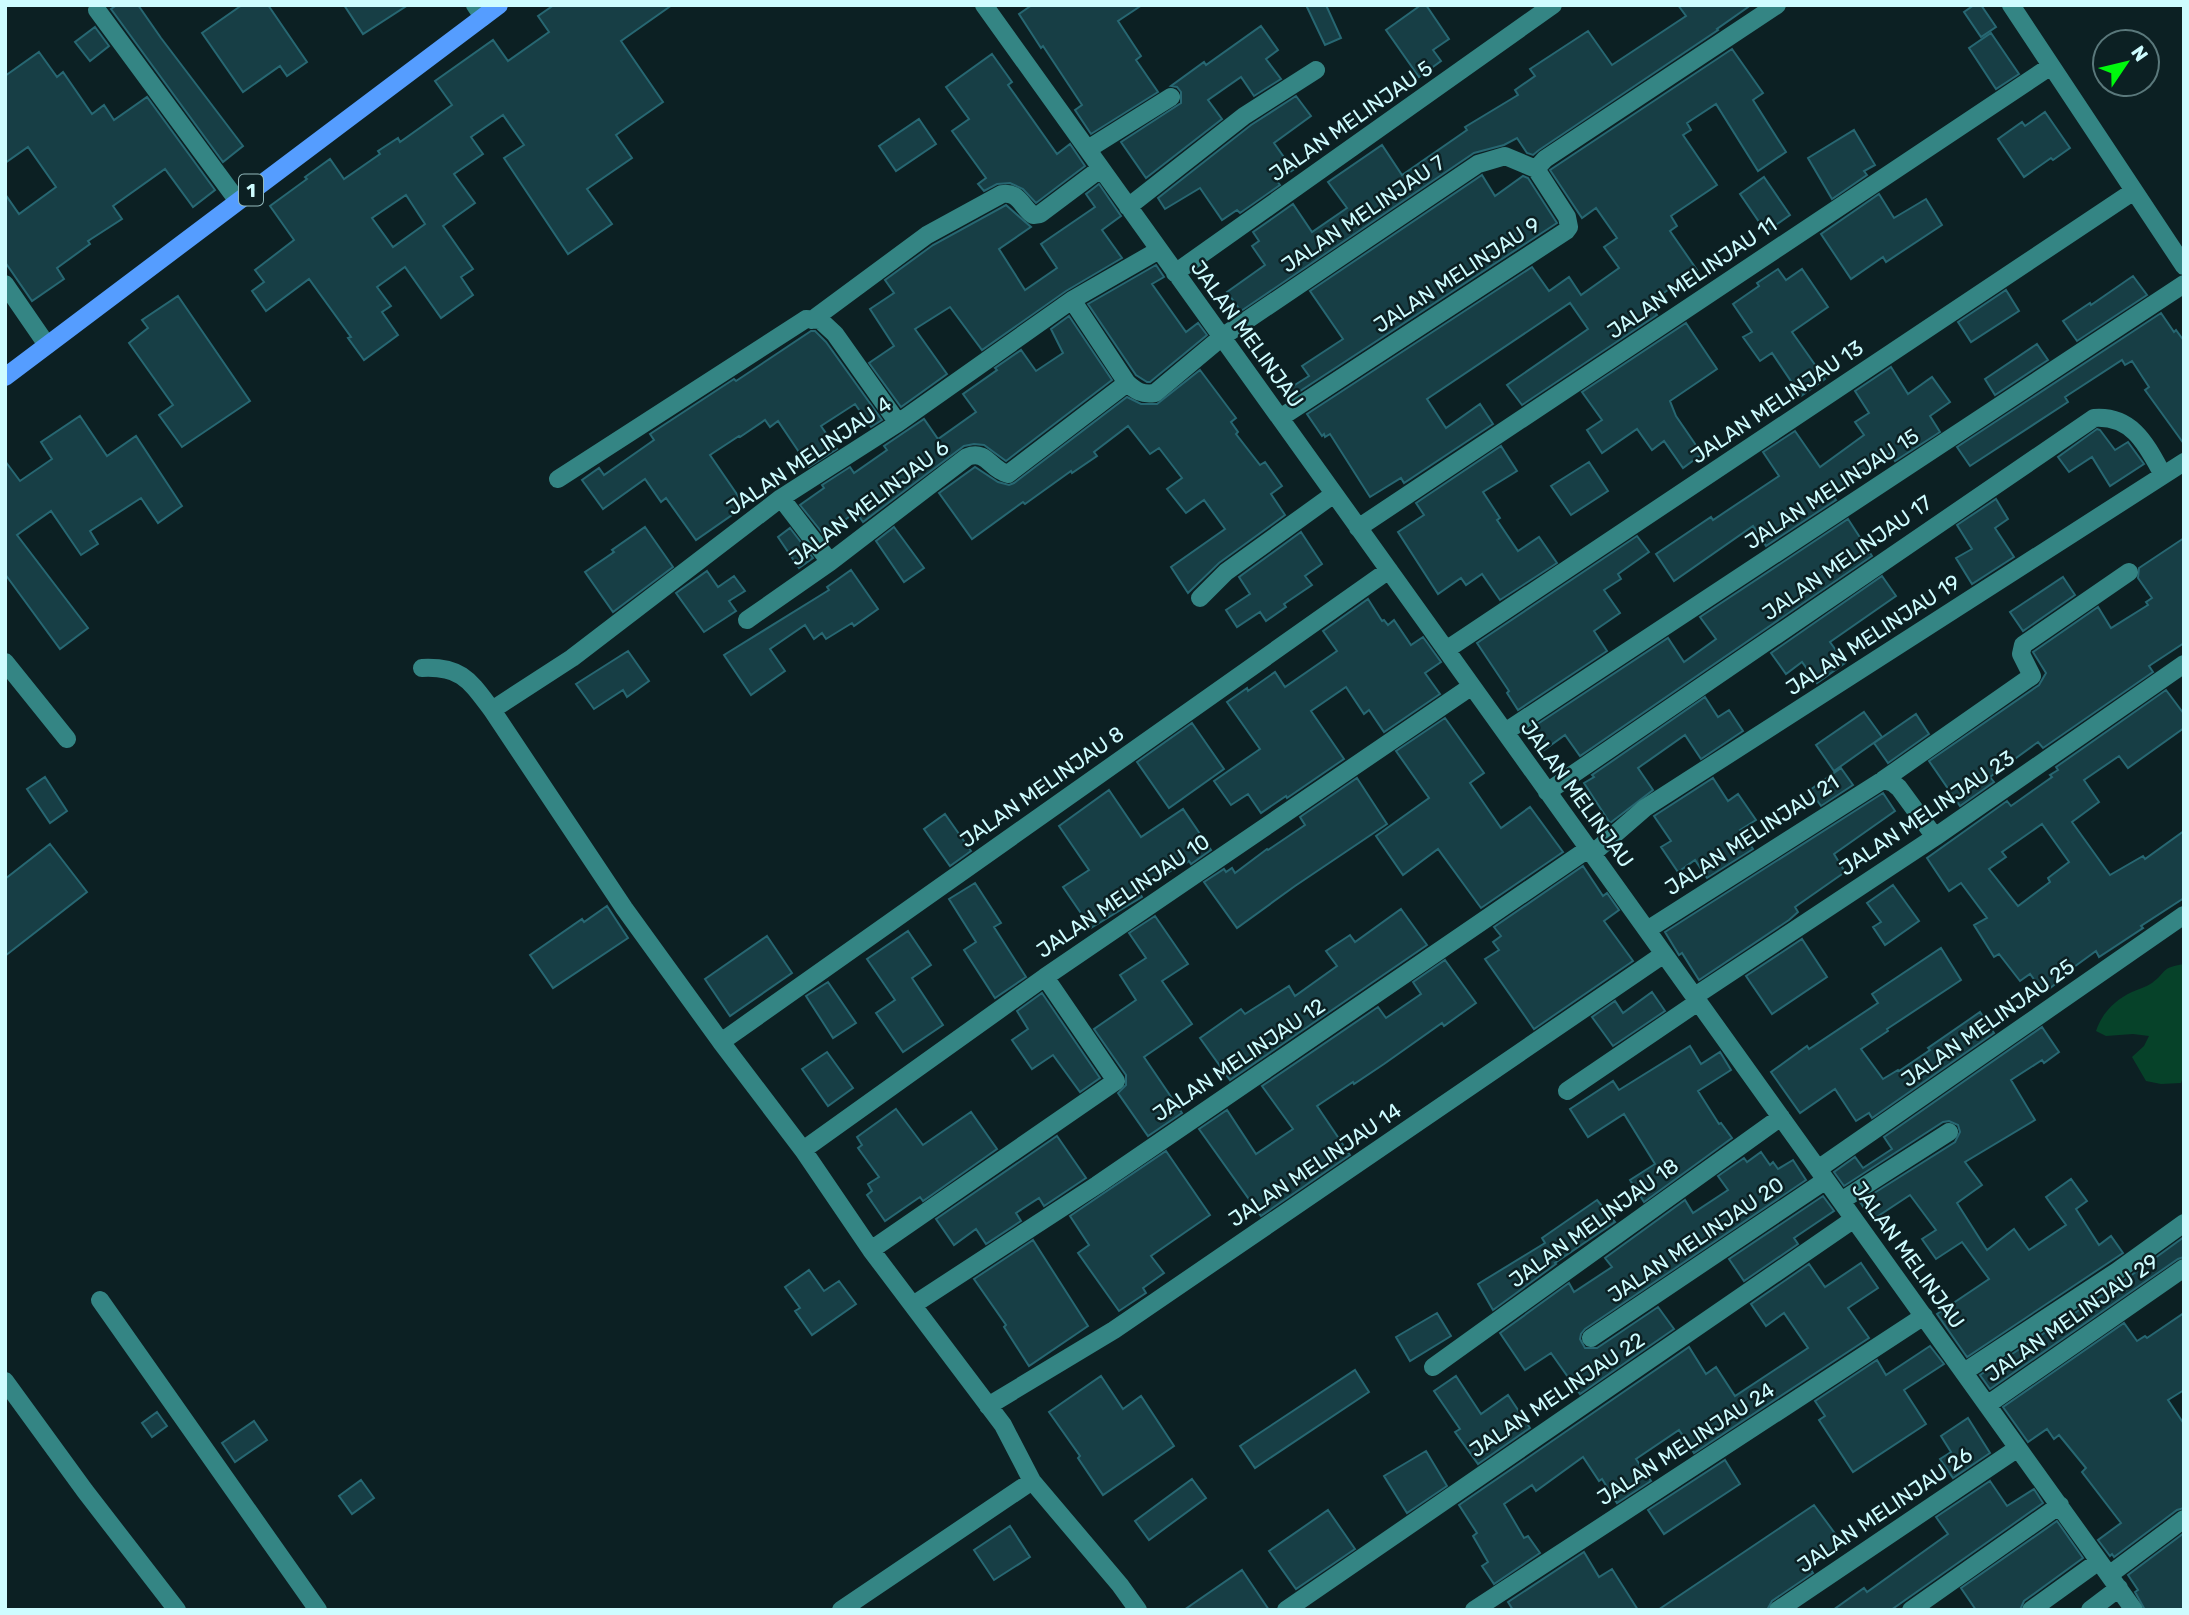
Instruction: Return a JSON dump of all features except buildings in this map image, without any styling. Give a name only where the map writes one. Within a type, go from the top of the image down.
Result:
[{"type":"main road","name":"1","points":[[5,377],[237,201],[479,11],[499,5]]},
{"type":"street","name":"JALAN MELINJAU","points":[[984,5],[2134,1610]]},
{"type":"street","name":"JALAN MELINJAU 5","points":[[1175,273],[1553,5]]},
{"type":"street","points":[[1536,169],[1545,159],[1777,5]]},
{"type":"street","points":[[2011,5],[2184,266]]},
{"type":"street","points":[[97,10],[237,201]]},
{"type":"street","name":"JALAN MELINJAU 11","points":[[1358,528],[2052,66]]},
{"type":"street","points":[[1128,207],[1244,116],[1315,70]]},
{"type":"street","points":[[1088,149],[1171,97]]},
{"type":"street","name":"JALAN MELINJAU 7","points":[[1222,337],[1478,164],[1505,156],[1536,169]]},
{"type":"street","points":[[812,320],[927,235],[1002,194],[1015,195],[1029,212],[1033,215],[1040,214],[1100,169]]},
{"type":"street","name":"JALAN MELINJAU 9","points":[[1280,418],[1566,231],[1569,227],[1567,218],[1536,169]]},
{"type":"street","name":"JALAN MELINJAU 13","points":[[1446,650],[2134,191]]},
{"type":"street","name":"JALAN MELINJAU 4","points":[[492,710],[572,658],[781,498],[898,423],[1072,300],[1159,250]]},
{"type":"street","points":[[5,284],[47,345]]},
{"type":"street","name":"JALAN MELINJAU 15","points":[[1505,732],[2184,284]]},
{"type":"street","points":[[1072,300],[1127,383],[1138,393],[1155,393],[1222,337]]},
{"type":"street","points":[[558,479],[806,319],[820,320],[835,334],[898,423]]},
{"type":"street","name":"JALAN MELINJAU 6","points":[[747,620],[830,562],[967,457],[981,455],[1001,472],[1008,474],[1127,383]]},
{"type":"street","name":"JALAN MELINJAU 17","points":[[1547,792],[2094,418],[2105,417],[2124,424],[2143,439],[2163,475]]},
{"type":"street","name":"JALAN MELINJAU 19","points":[[1590,851],[1645,808],[2184,462]]},
{"type":"street","points":[[1200,598],[1226,572],[1334,494]]},
{"type":"street","points":[[781,498],[830,562]]},
{"type":"street","name":"JALAN MELINJAU 8","points":[[721,1042],[1389,570]]},
{"type":"street","name":"JALAN MELINJAU 21","points":[[1647,930],[1883,780],[2032,676],[2021,654],[2023,645],[2129,572]]},
{"type":"street","points":[[5,662],[67,739]]},
{"type":"street","name":"JALAN MELINJAU 23","points":[[1567,1091],[1696,999],[2184,664]]},
{"type":"street","points":[[422,668],[441,667],[459,673],[471,683],[492,710],[624,908],[803,1150],[871,1250],[1003,1425],[1032,1481],[1120,1584],[1138,1610]]},
{"type":"street","name":"JALAN MELINJAU 10","points":[[803,1150],[1045,977],[1472,686]]},
{"type":"street","points":[[1883,780],[1899,788],[1935,836]]},
{"type":"street","name":"JALAN MELINJAU 12","points":[[913,1305],[1097,1185],[1590,851]]},
{"type":"street","name":"JALAN MELINJAU 25","points":[[1822,1174],[2184,915]]},
{"type":"street","name":"JALAN MELINJAU 14","points":[[988,1406],[1114,1330],[1664,954]]},
{"type":"street","points":[[871,1250],[1116,1081],[1045,977]]},
{"type":"street","name":"JALAN MELINJAU 18","points":[[1433,1367],[1781,1117]]},
{"type":"street","points":[[1841,1201],[1949,1132]]},
{"type":"street","name":"JALAN MELINJAU 20","points":[[1591,1338],[1822,1174]]},
{"type":"street","name":"JALAN MELINJAU 22","points":[[1286,1610],[1854,1219]]},
{"type":"street","points":[[1964,1372],[2116,1272],[2184,1223]]},
{"type":"street","name":"JALAN MELINJAU 29","points":[[1987,1405],[2184,1268]]},
{"type":"street","points":[[100,1300],[318,1610]]},
{"type":"street","name":"JALAN MELINJAU 24","points":[[1474,1610],[1924,1316]]},
{"type":"street","points":[[5,1381],[177,1610]]},
{"type":"street","name":"JALAN MELINJAU 26","points":[[1778,1610],[2018,1448]]},
{"type":"street","points":[[841,1610],[1032,1481]]},
{"type":"street","points":[[1911,1610],[2060,1505]]},
{"type":"street","points":[[2031,1610],[2109,1575],[2184,1519]]},
{"type":"street","points":[[2090,1610],[2109,1575]]},
{"type":"shaded area","points":[[2184,964],[2184,1074],[2181,1083],[2161,1084],[2146,1081],[2132,1057],[2144,1046],[2149,1036],[2106,1036],[2096,1031],[2106,1013],[2120,999],[2152,983],[2168,969]]}]
